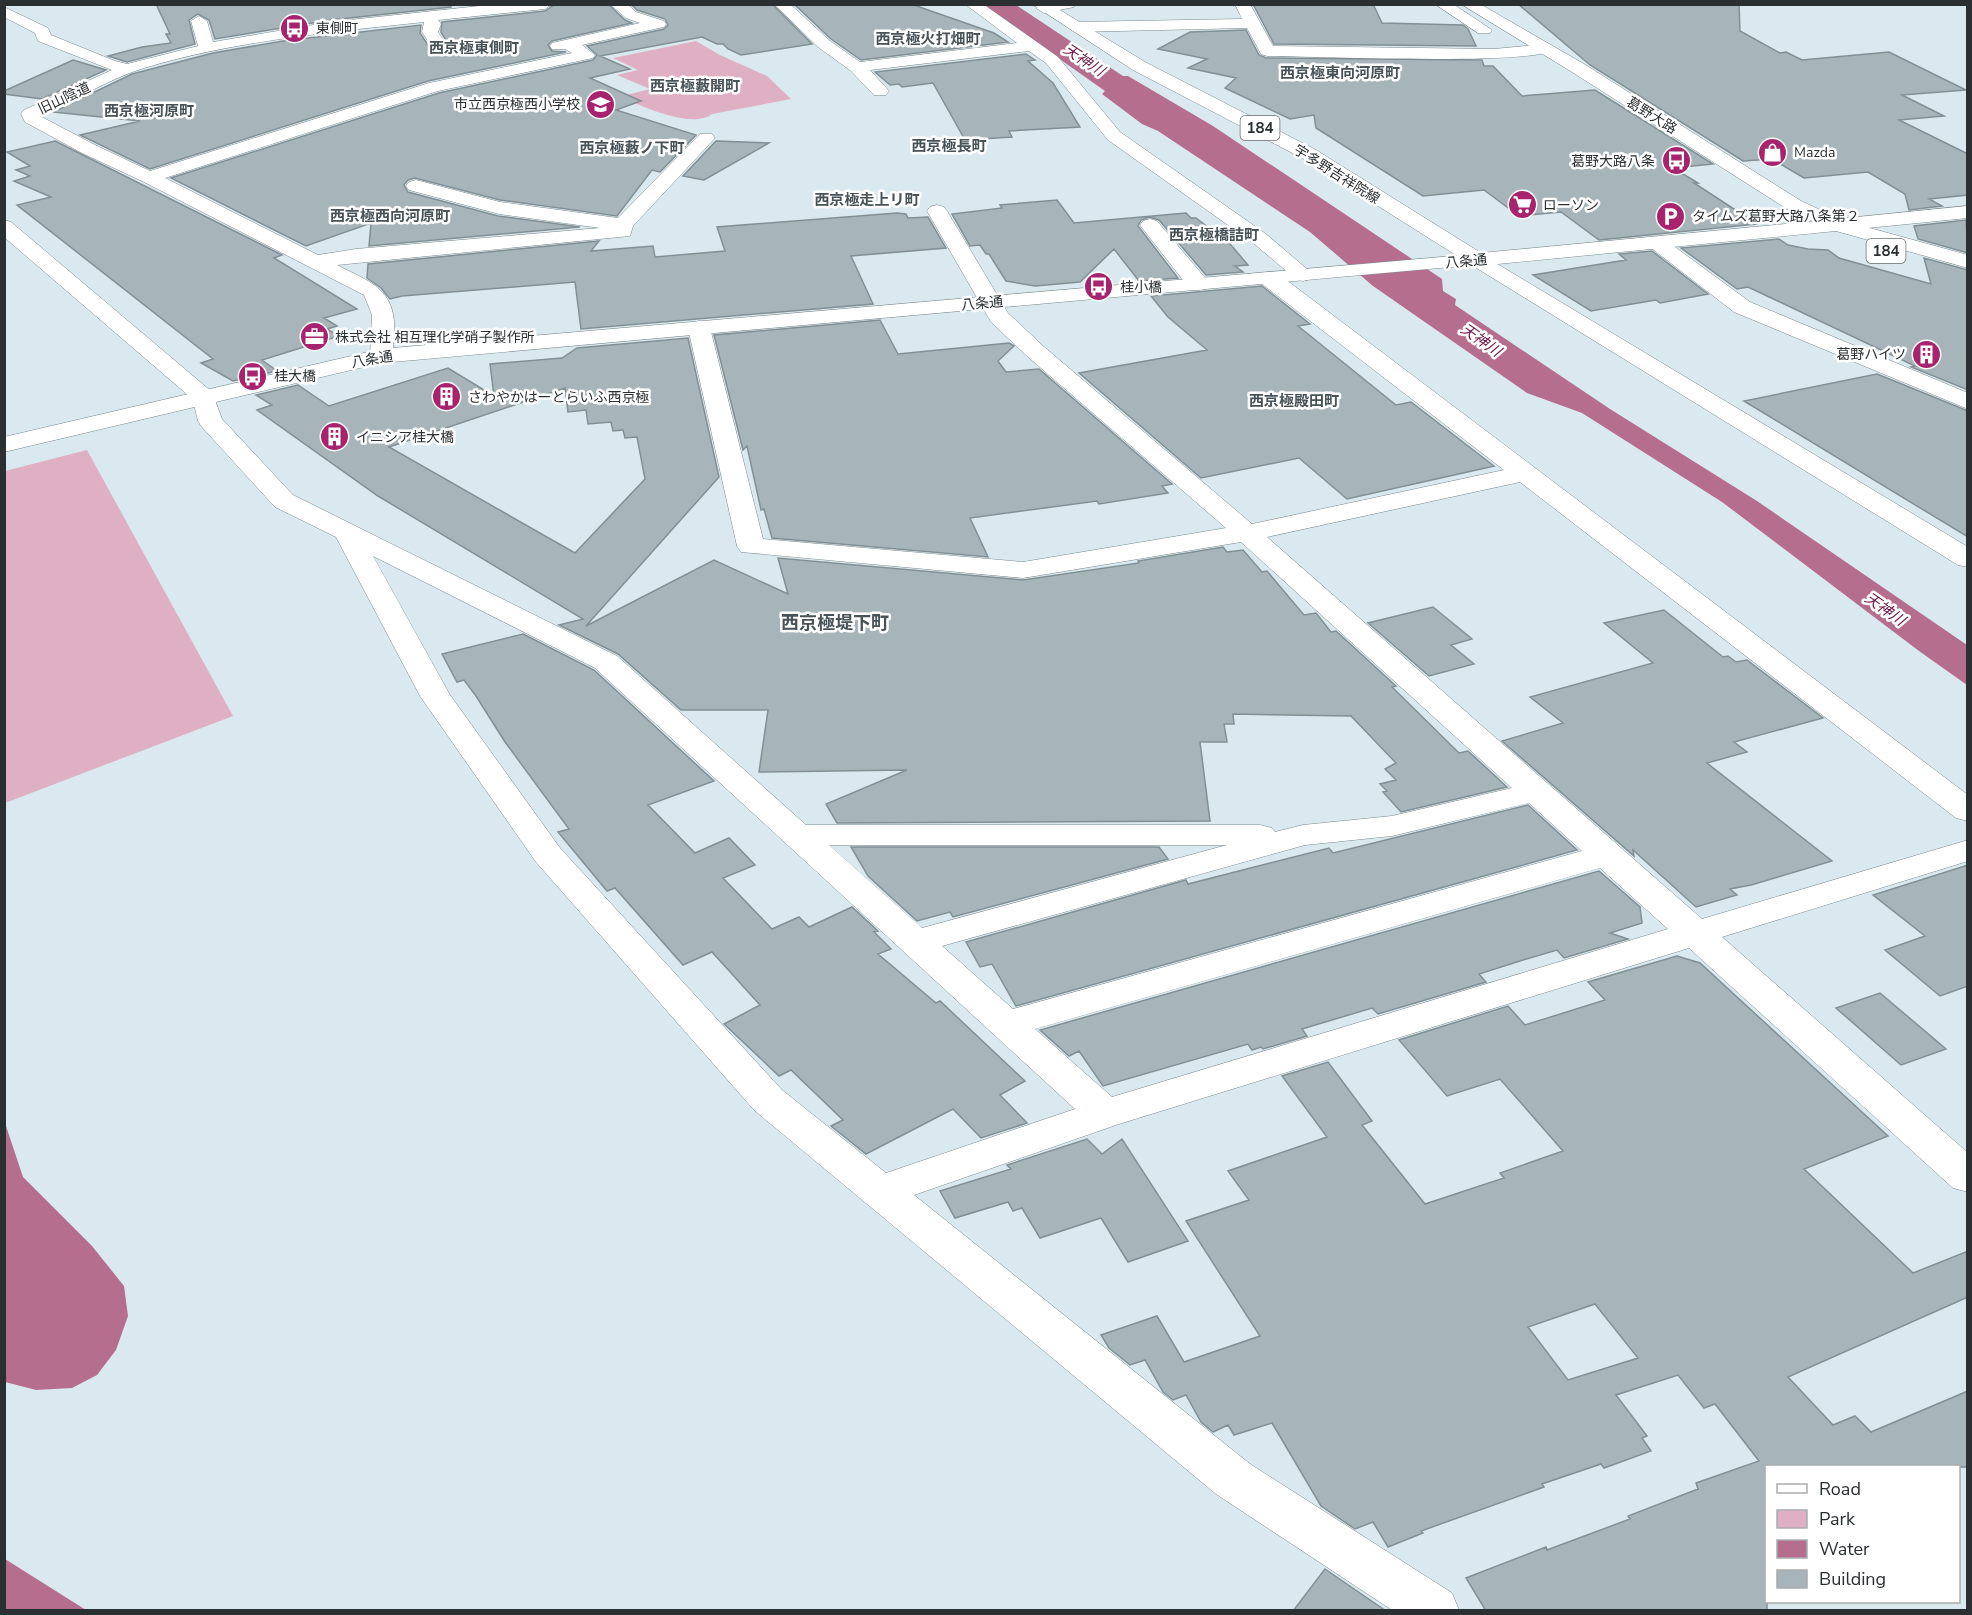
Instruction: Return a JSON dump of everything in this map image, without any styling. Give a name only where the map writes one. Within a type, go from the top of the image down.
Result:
[{"type":"street","name":"旧山陰道","points":[[381,356],[384,319],[382,304],[372,291],[149,177],[119,165],[31,118],[30,114],[151,61],[329,21],[428,16],[545,4]]},
{"type":"street","points":[[434,70],[658,24],[631,15],[617,4]]},
{"type":"street","points":[[781,4],[824,44],[857,67],[880,91]]},
{"type":"street","points":[[972,4],[1052,60],[1114,135],[1311,274]]},
{"type":"street","points":[[1041,6],[1069,4]]},
{"type":"street","points":[[1242,4],[1267,51],[1494,54],[1546,50]]},
{"type":"street","points":[[1442,4],[1556,75]]},
{"type":"street","name":"葛野大路","points":[[1468,4],[1794,205],[1837,225]]},
{"type":"street","name":"宇多野吉祥院線","points":[[1041,6],[1139,66],[1309,154],[1392,209],[1968,559]]},
{"type":"street","points":[[4,12],[42,31],[44,38],[110,65],[129,69]]},
{"type":"street","points":[[428,16],[433,24],[430,32],[440,47]]},
{"type":"street","points":[[199,21],[207,48]]},
{"type":"street","points":[[1075,27],[1253,23]]},
{"type":"street","points":[[1463,35],[1492,35]]},
{"type":"street","points":[[149,177],[435,87],[587,55],[568,44]]},
{"type":"street","points":[[857,67],[1032,46]]},
{"type":"street","points":[[342,99],[375,104]]},
{"type":"street","name":"葛野大路","points":[[1626,119],[1774,212],[1805,227]]},
{"type":"street","points":[[316,262],[356,255],[622,232],[623,225],[706,138]]},
{"type":"street","points":[[416,186],[499,208],[623,225]]},
{"type":"street","points":[[937,211],[999,317],[1035,351],[1247,533],[1695,935],[1968,1176]]},
{"type":"street","name":"八条通","points":[[4,445],[381,356],[1477,260],[1968,212]]},
{"type":"street","points":[[1150,225],[1197,284]]},
{"type":"street","name":"184","points":[[1837,225],[1968,262]]},
{"type":"street","points":[[4,226],[204,397],[210,421],[284,501],[606,662],[1105,1114]]},
{"type":"street","name":"184","points":[[1805,227],[1968,275]]},
{"type":"street","points":[[1657,243],[1742,307],[1968,402]]},
{"type":"street","points":[[1269,278],[1968,811]]},
{"type":"street","points":[[699,328],[751,546],[1023,570],[1247,533],[1524,473]]},
{"type":"street","points":[[346,531],[435,696],[548,855],[768,1100],[1233,1479],[1434,1611]]},
{"type":"street","points":[[797,835],[1303,835],[1392,826],[1535,792]]},
{"type":"street","points":[[915,942],[1303,835]]},
{"type":"street","points":[[879,1191],[1105,1114],[1968,850]]},
{"type":"street","points":[[1006,1024],[1606,855]]},
{"type":"green space","points":[[696,41],[720,55],[767,76],[791,99],[692,119],[679,118],[619,97],[650,89],[617,75],[638,70],[613,58]]},
{"type":"green space","points":[[87,450],[233,716],[5,803],[5,471]]},
{"type":"water","name":"天神川","points":[[983,5],[1016,5],[1123,76],[1128,76],[1213,126],[1442,279],[1443,291],[1456,299],[1455,305],[1610,409],[1757,501],[1967,645],[1967,685],[1722,502],[1582,413],[1527,393],[1373,286],[1310,232],[1158,131],[1142,124],[1102,94],[1105,91]]},
{"type":"water","points":[[5,1123],[23,1177],[92,1246],[124,1286],[128,1316],[116,1350],[97,1375],[72,1388],[36,1390],[5,1382]]},
{"type":"water","points":[[5,1559],[86,1610],[5,1610]]},
{"type":"building","points":[[156,4],[451,4],[451,7],[331,20],[215,39],[209,20],[198,14],[189,20],[195,44],[127,62],[108,56],[142,47],[171,43],[166,34],[170,34]]},
{"type":"building","points":[[608,4],[625,20],[632,23],[552,41],[548,45],[552,51],[566,52],[428,81],[150,169],[80,135],[140,121],[53,112],[132,74],[213,53],[283,41],[421,25],[420,33],[432,51],[441,54],[450,47],[441,32],[442,22],[545,11],[554,5]]},
{"type":"building","points":[[631,4],[772,4],[812,44],[741,55],[723,44],[717,44],[702,37],[600,56],[630,69],[590,78],[641,101],[616,110],[696,135],[660,172],[652,170],[617,216],[500,200],[415,178],[408,180],[404,185],[408,192],[498,216],[580,227],[369,246],[371,223],[306,246],[171,178],[439,93],[593,60],[597,55],[587,46],[664,29],[668,25],[665,19],[637,10]]},
{"type":"building","points":[[794,4],[911,4],[994,33],[1008,42],[861,60],[831,39]]},
{"type":"building","points":[[1253,4],[1373,4],[1382,23],[1463,25],[1468,29],[1476,46],[1274,44]]},
{"type":"building","points":[[1518,4],[1739,4],[1740,31],[1780,53],[1786,52],[1802,60],[1889,52],[1966,90],[1902,95],[1944,116],[1899,120],[1968,154],[1968,195],[1929,199],[1942,206],[1909,210],[1905,194],[1868,172],[1804,178],[1772,159],[1743,161],[1590,65]]},
{"type":"building","points":[[1246,30],[1259,55],[1266,58],[1482,60],[1484,66],[1493,66],[1522,96],[1595,90],[1713,164],[1673,168],[1757,224],[1599,240],[1561,212],[1519,216],[1484,190],[1423,196],[1316,128],[1314,115],[1290,119],[1225,88],[1236,78],[1188,68],[1207,59],[1158,49],[1190,32]]},
{"type":"building","points":[[1026,54],[1035,60],[1028,61],[1053,83],[1080,127],[1009,131],[1012,137],[965,140],[933,83],[902,87],[899,84],[890,85],[875,72]]},
{"type":"building","points":[[73,60],[106,70],[42,99],[4,94],[4,91]]},
{"type":"building","points":[[55,141],[282,255],[274,258],[357,309],[324,318],[337,326],[327,329],[339,336],[262,360],[277,371],[233,381],[201,363],[213,359],[17,205],[51,197],[14,181],[30,176],[16,170],[30,166],[7,152]]},
{"type":"building","points":[[716,141],[769,143],[704,180],[683,176]]},
{"type":"building","points":[[1057,200],[1074,223],[1186,213],[1225,238],[1248,265],[1235,266],[1243,272],[1206,275],[1159,220],[1149,217],[1141,220],[1138,226],[1178,278],[1139,281],[1114,249],[1080,282],[1035,286],[1006,281],[989,254],[986,254],[980,245],[970,246],[952,214],[1002,208],[1000,205]]},
{"type":"building","points":[[906,214],[908,218],[928,217],[946,248],[851,256],[873,304],[581,329],[575,282],[402,296],[390,299],[381,288],[367,278],[368,264],[599,241],[591,251],[653,246],[655,257],[725,251],[717,227]]},
{"type":"building","points":[[1966,220],[1968,253],[1918,239],[1914,226]]},
{"type":"building","points":[[1779,239],[1788,245],[1828,250],[1839,258],[1931,284],[1924,258],[1968,270],[1968,390],[1911,367],[1915,366],[1748,287],[1737,289],[1681,248]]},
{"type":"building","points":[[1652,251],[1708,294],[1660,303],[1656,300],[1591,311],[1533,275],[1626,260],[1619,254]]},
{"type":"building","points":[[1262,286],[1310,324],[1298,326],[1396,405],[1411,402],[1494,466],[1347,499],[1299,458],[1201,478],[1079,373],[1207,350],[1168,317],[1151,296]]},
{"type":"building","points":[[880,320],[898,354],[1009,343],[1014,346],[998,361],[1006,372],[1039,369],[1172,484],[1162,486],[1168,493],[1099,504],[1097,501],[970,518],[988,557],[772,538],[764,509],[761,510],[747,446],[743,450],[714,335]]},
{"type":"building","points":[[688,338],[719,477],[586,626],[714,560],[788,594],[778,558],[1023,580],[1139,563],[1138,561],[1223,547],[1227,552],[1243,550],[1262,572],[1267,571],[1304,615],[1316,613],[1331,632],[1336,631],[1396,686],[1392,687],[1459,753],[1468,751],[1507,787],[1401,812],[1383,792],[1387,791],[1380,784],[1396,780],[1385,769],[1396,763],[1351,716],[1233,714],[1234,724],[1224,724],[1227,742],[1200,742],[1210,821],[837,823],[826,804],[907,770],[759,772],[768,710],[681,710],[618,654],[559,625],[583,619],[378,496],[257,410],[272,405],[256,395],[298,385],[329,406],[448,368],[494,396],[490,364],[562,358],[577,348]],"holes":[[[565,388],[568,412],[586,410],[588,424],[611,422],[613,431],[623,430],[625,438],[637,437],[645,479],[575,553],[389,447]]]},
{"type":"building","points":[[1877,374],[1968,411],[1968,537],[1744,401]]},
{"type":"building","points":[[1433,607],[1472,639],[1451,645],[1474,664],[1429,676],[1368,623]]},
{"type":"building","points":[[1664,610],[1723,657],[1728,656],[1736,662],[1747,660],[1823,718],[1734,742],[1747,752],[1707,763],[1832,861],[1730,889],[1737,895],[1696,907],[1633,850],[1634,856],[1502,741],[1563,723],[1530,697],[1653,663],[1604,623]]},
{"type":"building","points":[[523,634],[594,670],[714,781],[648,805],[695,853],[729,838],[755,865],[723,878],[772,929],[799,917],[809,927],[852,907],[878,931],[874,932],[891,949],[878,954],[936,1003],[940,1001],[1025,1081],[1000,1095],[1027,1123],[981,1138],[953,1109],[866,1154],[831,1126],[843,1120],[791,1070],[779,1076],[724,1024],[760,1005],[712,952],[683,965],[615,888],[607,891],[558,832],[569,829],[505,742],[464,680],[457,682],[442,654]]},
{"type":"building","points":[[1528,805],[1577,850],[1016,1006],[992,964],[980,967],[966,942],[1186,880],[1188,884],[1329,848],[1333,853]]},
{"type":"building","points":[[851,847],[1159,847],[1168,859],[953,917],[950,912],[917,921],[868,876]]},
{"type":"building","points":[[1968,865],[1968,986],[1940,996],[1885,950],[1925,936],[1873,895]]},
{"type":"building","points":[[1599,871],[1640,907],[1642,923],[1610,933],[1628,939],[1564,958],[1557,950],[1523,960],[1479,974],[1486,982],[1378,1014],[1372,1008],[1302,1029],[1307,1036],[1263,1049],[1261,1047],[1252,1050],[1248,1044],[1103,1086],[1079,1051],[1069,1056],[1040,1030]]},
{"type":"building","points":[[1677,956],[1700,963],[1888,1136],[1804,1169],[1913,1273],[1968,1251],[1968,1297],[1788,1377],[1833,1425],[1855,1416],[1871,1432],[1968,1391],[1968,1467],[1960,1467],[1960,1465],[1765,1465],[1765,1603],[1767,1603],[1767,1611],[1486,1611],[1466,1578],[1546,1547],[1547,1550],[1630,1519],[1628,1516],[1698,1489],[1696,1483],[1759,1461],[1715,1404],[1704,1408],[1678,1375],[1616,1395],[1647,1436],[1642,1438],[1651,1451],[1604,1468],[1601,1464],[1542,1484],[1544,1487],[1421,1531],[1423,1533],[1388,1547],[1373,1522],[1355,1529],[1321,1506],[1272,1423],[1234,1435],[1228,1425],[1213,1432],[1201,1422],[1186,1395],[1173,1400],[1163,1392],[1145,1360],[1130,1365],[1109,1348],[1101,1335],[1157,1316],[1184,1362],[1260,1336],[1186,1221],[1249,1200],[1228,1171],[1327,1137],[1282,1076],[1328,1062],[1372,1121],[1362,1125],[1425,1204],[1504,1178],[1500,1173],[1563,1151],[1500,1079],[1447,1096],[1399,1040],[1508,1006],[1525,1025],[1605,1000],[1588,982]],"holes":[[[1595,1304],[1638,1358],[1568,1380],[1528,1327]]]},
{"type":"building","points":[[1880,993],[1946,1049],[1901,1065],[1836,1008]]},
{"type":"building","points":[[1087,1139],[1102,1154],[1122,1139],[1188,1241],[1128,1262],[1101,1218],[1040,1238],[1022,1208],[1013,1211],[1008,1202],[955,1218],[940,1191],[1011,1169],[1007,1165]]},
{"type":"building","points":[[1325,1569],[1386,1611],[1293,1611]]},
{"type":"place","name":"東側町","points":[[295,28]]},
{"type":"place","name":"市立西京極西小学校","points":[[601,104]]},
{"type":"place","name":"Mazda","points":[[1773,152]]},
{"type":"place","name":"葛野大路八条","points":[[1676,161]]},
{"type":"place","name":"ローソン","points":[[1522,205]]},
{"type":"place","name":"タイムズ葛野大路八条第２","points":[[1671,216]]},
{"type":"place","name":"桂小橋","points":[[1099,287]]},
{"type":"place","name":"株式会社 相互理化学硝子製作所","points":[[314,337]]},
{"type":"place","name":"葛野ハイツ","points":[[1927,354]]},
{"type":"place","name":"桂大橋","points":[[253,376]]},
{"type":"place","name":"さわやかはーとらいふ西京極","points":[[447,397]]},
{"type":"place","name":"イニシア桂大橋","points":[[335,437]]},
{"type":"district","name":"西京極火打畑町","points":[[928,39]]},
{"type":"district","name":"西京極東側町","points":[[474,48]]},
{"type":"district","name":"西京極東向河原町","points":[[1340,73]]},
{"type":"district","name":"西京極藪開町","points":[[695,86]]},
{"type":"district","name":"西京極河原町","points":[[149,111]]},
{"type":"district","name":"西京極長町","points":[[949,146]]},
{"type":"district","name":"西京極藪ノ下町","points":[[632,148]]},
{"type":"district","name":"西京極走上リ町","points":[[867,200]]},
{"type":"district","name":"西京極西向河原町","points":[[390,216]]},
{"type":"district","name":"西京極橋詰町","points":[[1214,235]]},
{"type":"district","name":"西京極殿田町","points":[[1294,401]]},
{"type":"district","name":"西京極堤下町","points":[[835,623]]}]
